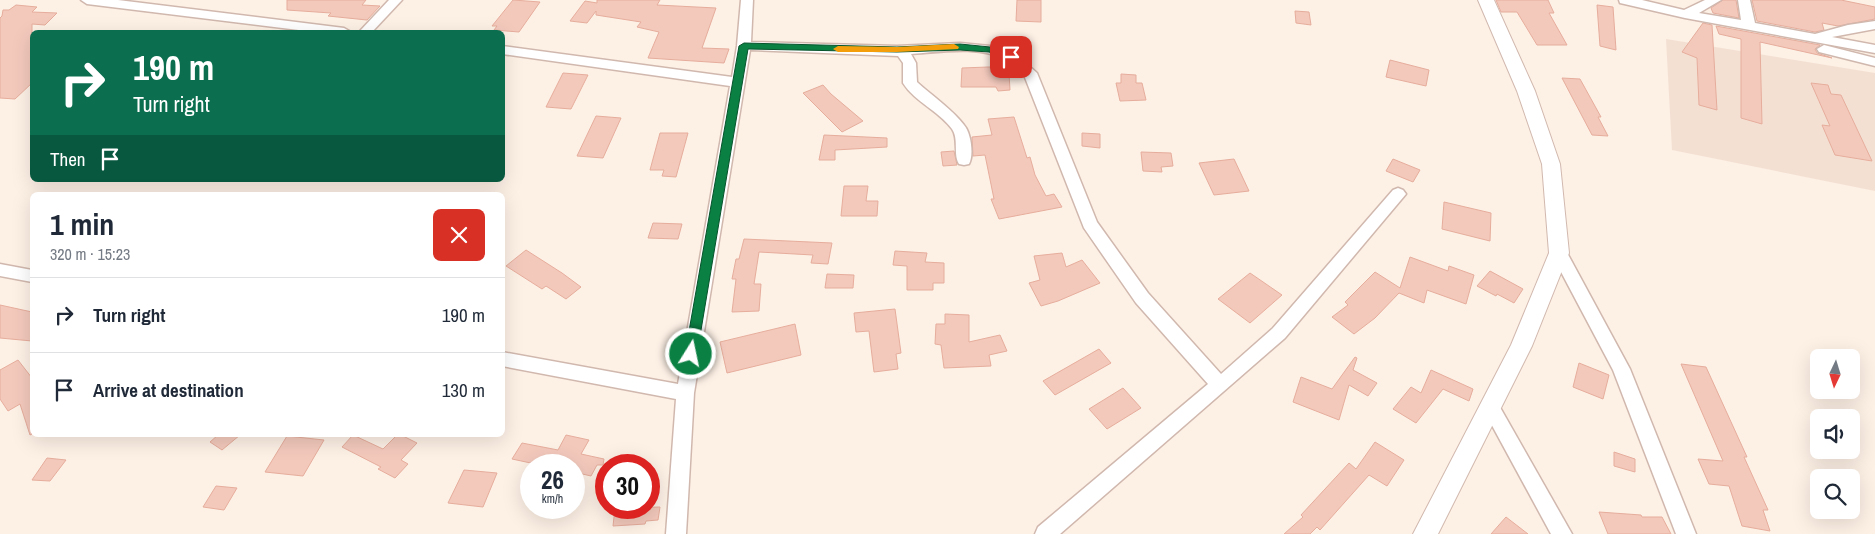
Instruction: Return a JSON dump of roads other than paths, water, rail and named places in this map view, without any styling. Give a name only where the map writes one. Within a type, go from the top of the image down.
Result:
[{"type":"street","points":[[87,0],[328,30]]},
{"type":"street","points":[[367,30],[396,0]]},
{"type":"street","points":[[676,534],[685,393],[744,46],[747,0]]},
{"type":"street","points":[[1486,0],[1526,91],[1551,164],[1559,254],[1621,369],[1686,534]]},
{"type":"street","points":[[1625,0],[1685,14],[1875,48]]},
{"type":"street","points":[[1685,14],[1715,0]]},
{"type":"street","points":[[1744,0],[1749,26]]},
{"type":"street","points":[[1816,38],[1848,29],[1875,25]]},
{"type":"street","points":[[1778,31],[1816,46],[1875,62]]},
{"type":"street","points":[[744,46],[897,50],[960,47],[990,50],[1011,57],[1030,73],[1090,224],[1142,298],[1220,385]]},
{"type":"street","points":[[505,50],[737,82]]},
{"type":"street","points":[[897,50],[905,53],[910,60],[910,83],[959,128],[963,142],[964,160]]},
{"type":"street","points":[[1045,534],[1279,333],[1398,194]]},
{"type":"street","points":[[1425,534],[1521,346],[1559,254]]},
{"type":"street","points":[[0,270],[30,276]]},
{"type":"street","points":[[505,360],[685,393]]},
{"type":"street","points":[[1491,407],[1562,534]]}]
